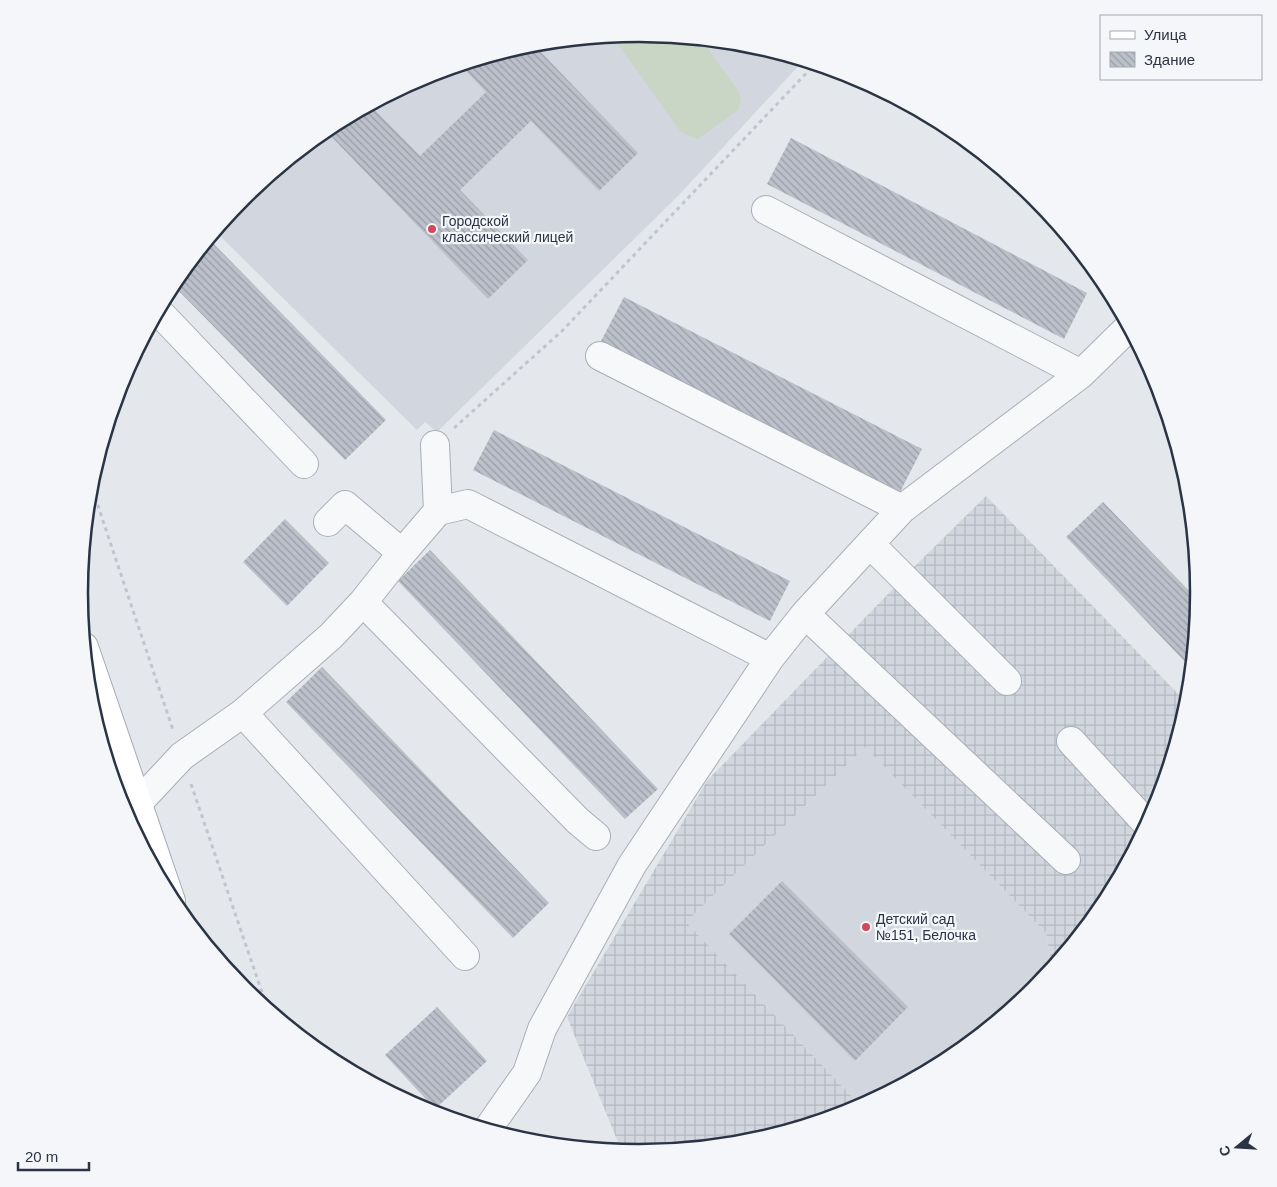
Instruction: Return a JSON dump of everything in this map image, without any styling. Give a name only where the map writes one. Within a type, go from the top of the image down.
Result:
[{"type":"main road","points":[[94,675],[159,864]]},
{"type":"lane","points":[[766,210],[1081,374]]},
{"type":"lane","points":[[162,316],[304,464]]},
{"type":"lane","points":[[491,1124],[527,1073],[542,1029],[632,865],[770,658],[805,614],[902,510],[1081,374],[1124,332]]},
{"type":"lane","points":[[600,356],[902,510]]},
{"type":"lane","points":[[434,445],[438,511]]},
{"type":"lane","points":[[138,804],[182,756],[243,713],[331,636],[363,602],[438,511],[468,504],[770,658]]},
{"type":"lane","points":[[328,522],[345,505],[402,553]]},
{"type":"lane","points":[[870,544],[1007,681]]},
{"type":"lane","points":[[363,602],[578,821],[596,836]]},
{"type":"lane","points":[[805,614],[1066,860]]},
{"type":"lane","points":[[243,713],[465,956]]},
{"type":"lane","points":[[1071,741],[1142,818]]},
{"type":"path","points":[[434,445],[562,331],[809,70]]},
{"type":"shaded area","name":"Городской классический лицей","points":[[638,42],[710,47],[746,53],[798,66],[678,196],[437,432],[425,422],[417,430],[220,235],[275,179],[332,135],[395,99],[461,72],[531,53],[567,47]]},
{"type":"shaded area","points":[[986,496],[1180,696],[1171,736],[1160,771],[1133,837],[1097,900],[1051,960],[1046,933],[865,747],[686,922],[855,1100],[781,1126],[746,1134],[675,1143],[619,1143],[567,1017],[707,781],[918,563]]},
{"type":"shaded area","name":"Детский сад №151, Белочка","points":[[865,747],[1046,933],[1051,960],[1002,1008],[945,1052],[914,1071],[855,1100],[686,922]]},
{"type":"green space","points":[[638,42],[707,47],[739,92],[741,101],[738,110],[698,139],[681,132],[617,43]]},
{"type":"building","name":"Городской классический лицей","points":[[540,51],[638,153],[599,191],[531,121],[460,190],[528,260],[488,299],[331,136],[375,110],[420,156],[486,92],[465,71],[496,61]]},
{"type":"building","points":[[791,138],[1087,293],[1064,339],[767,184]]},
{"type":"building","points":[[213,243],[386,420],[345,460],[178,290]]},
{"type":"building","points":[[624,297],[922,449],[898,496],[600,343]]},
{"type":"building","points":[[494,430],[790,581],[770,621],[473,470]]},
{"type":"building","points":[[1103,502],[1190,592],[1185,662],[1066,537]]},
{"type":"building","points":[[285,519],[329,563],[287,606],[243,562]]},
{"type":"building","points":[[430,550],[658,789],[625,819],[398,581]]},
{"type":"building","points":[[322,667],[549,903],[513,938],[286,702]]},
{"type":"building","points":[[782,881],[908,1007],[855,1061],[729,934]]},
{"type":"building","points":[[437,1007],[487,1061],[438,1107],[430,1104],[385,1055]]},
{"type":"place","name":"Городской классический лицей","points":[[432,229]]},
{"type":"place","name":"Детский сад №151, Белочка","points":[[866,927]]}]
